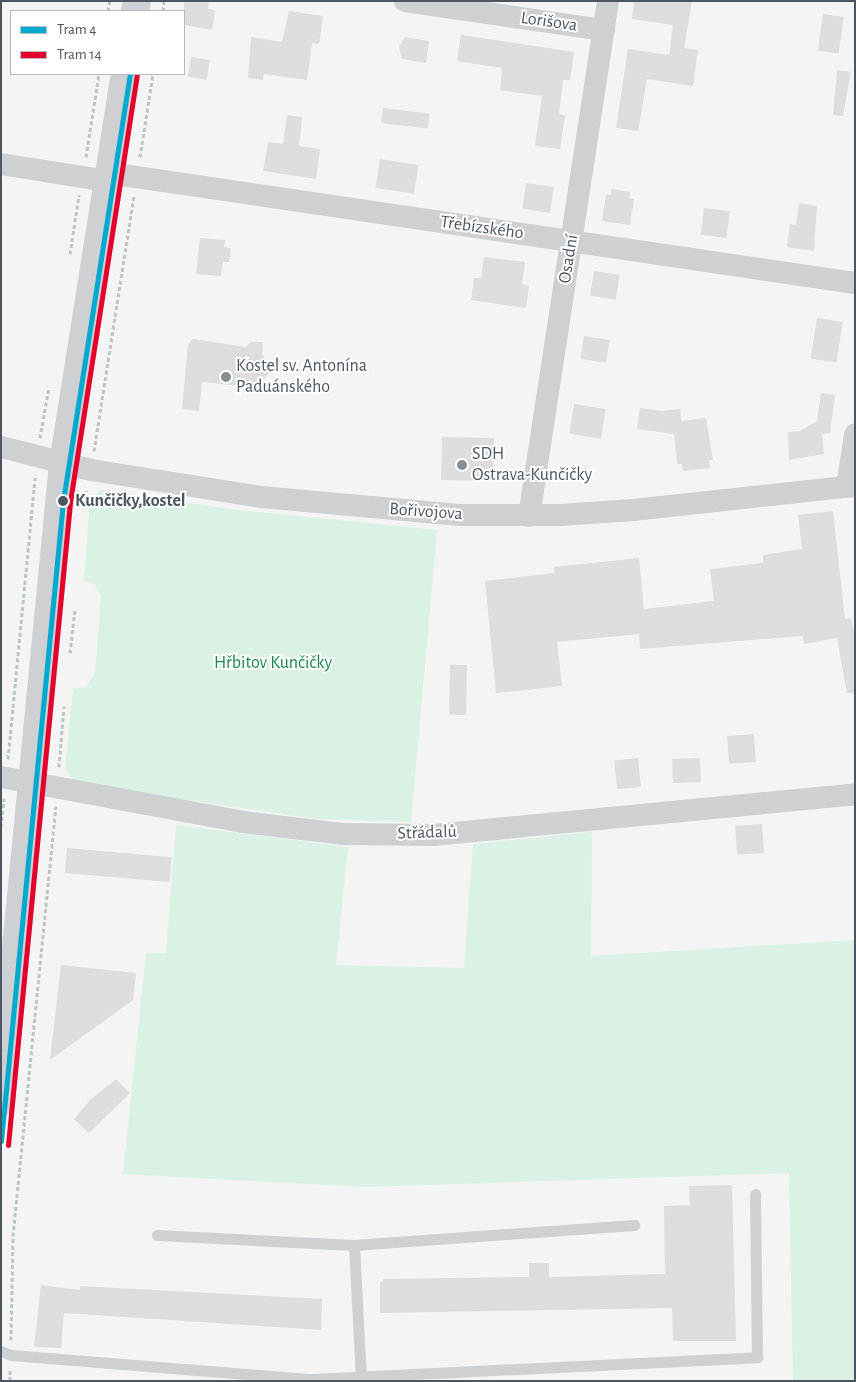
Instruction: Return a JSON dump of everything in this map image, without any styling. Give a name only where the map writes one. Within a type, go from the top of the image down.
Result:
[{"type":"street","name":"Lorišova","points":[[405,1],[604,30]]},
{"type":"street","name":"Osadní","points":[[529,516],[608,1]]},
{"type":"street","points":[[1,1102],[24,782],[63,464],[125,75]]},
{"type":"street","name":"Třebízského","points":[[1,164],[108,177],[137,177],[855,283]]},
{"type":"street","points":[[851,486],[855,435]]},
{"type":"street","name":"Bořivojova","points":[[1,447],[90,470],[261,497],[392,511],[529,516],[633,510],[851,486]]},
{"type":"street","name":"Střádalů","points":[[24,782],[243,822],[344,834],[433,835],[855,794]]},
{"type":"lane","points":[[6,1353],[312,1379],[757,1357],[755,1194]]},
{"type":"lane","points":[[157,1235],[354,1245],[634,1225]]},
{"type":"lane","points":[[354,1245],[361,1377]]},
{"type":"path","points":[[85,501],[153,75]]},
{"type":"path","points":[[10,1381],[6,1353],[13,1236],[24,782],[37,456],[48,387]]},
{"type":"path","points":[[69,655],[75,609]]},
{"type":"path","points":[[1,827],[65,702]]},
{"type":"green space","name":"Hřbitov Kunčičky","points":[[102,490],[230,509],[437,530],[411,822],[316,819],[77,784],[65,769],[73,689],[86,687],[95,673],[101,596],[95,585],[84,580],[90,498]]},
{"type":"green space","points":[[176,825],[348,847],[336,965],[464,968],[473,844],[592,832],[591,956],[855,940],[855,1381],[793,1381],[789,1173],[365,1187],[123,1174],[146,953],[166,953]]},
{"type":"building","points":[[184,1],[209,1],[208,9],[215,10],[212,30],[185,25]]},
{"type":"building","points":[[634,1],[692,1],[684,48],[698,50],[693,86],[647,79],[638,131],[616,128],[628,49],[669,55],[673,25],[632,19]]},
{"type":"building","points":[[289,11],[323,16],[319,44],[312,43],[307,80],[264,74],[263,80],[248,78],[251,37],[282,42]]},
{"type":"building","points":[[823,14],[844,17],[839,54],[818,51]]},
{"type":"building","points":[[461,35],[574,52],[570,80],[563,80],[559,114],[565,115],[560,149],[535,146],[542,96],[500,90],[502,68],[457,61]]},
{"type":"building","points":[[405,37],[429,41],[426,63],[402,59],[399,47]]},
{"type":"building","points":[[191,57],[210,60],[207,80],[188,77]]},
{"type":"building","points":[[837,70],[851,72],[843,116],[833,115]]},
{"type":"building","points":[[383,108],[430,114],[428,129],[381,123]]},
{"type":"building","points":[[287,115],[302,117],[299,146],[320,149],[316,179],[263,171],[268,142],[283,144]]},
{"type":"building","points":[[380,159],[419,165],[414,194],[375,188]]},
{"type":"building","points":[[526,183],[554,187],[550,213],[522,209]]},
{"type":"building","points":[[611,189],[630,192],[629,198],[634,199],[630,225],[602,221],[606,195],[611,195]]},
{"type":"building","points":[[799,203],[817,206],[814,251],[787,247],[790,224],[796,225]]},
{"type":"building","points":[[704,208],[730,211],[727,238],[701,235]]},
{"type":"building","points":[[200,238],[225,240],[224,247],[231,248],[229,262],[223,262],[221,276],[196,274]]},
{"type":"building","points":[[484,257],[525,262],[522,284],[529,286],[526,308],[471,300],[474,278],[481,278]]},
{"type":"building","points":[[594,271],[620,275],[616,300],[590,296]]},
{"type":"building","points":[[817,318],[843,322],[836,363],[811,358]]},
{"type":"building","points":[[584,336],[610,340],[606,363],[580,359]]},
{"type":"building","name":"Kostel sv. Antonína Paduánského","points":[[193,339],[246,347],[251,342],[263,342],[262,354],[270,364],[269,374],[259,383],[258,394],[246,393],[240,386],[202,382],[199,411],[182,409],[188,344]]},
{"type":"building","points":[[821,393],[835,395],[830,433],[822,434],[824,454],[789,460],[788,432],[800,431],[817,421]]},
{"type":"building","points":[[574,404],[606,409],[601,439],[569,434]]},
{"type":"building","points":[[640,408],[662,411],[680,409],[681,421],[706,418],[713,460],[709,460],[710,468],[683,471],[682,464],[677,464],[674,434],[637,429]]},
{"type":"building","points":[[442,437],[494,438],[493,481],[441,480]]},
{"type":"building","points":[[833,511],[845,619],[851,618],[855,638],[855,693],[847,693],[837,638],[804,644],[803,636],[640,649],[639,634],[557,642],[562,686],[496,693],[485,581],[555,573],[554,567],[639,558],[644,609],[714,601],[710,569],[763,563],[763,555],[802,549],[798,515]]},
{"type":"building","points":[[450,665],[467,665],[466,715],[449,715]]},
{"type":"building","points":[[754,734],[756,762],[729,764],[727,736]]},
{"type":"building","points":[[638,758],[641,787],[617,789],[614,761]]},
{"type":"building","points":[[700,758],[701,782],[673,783],[672,759]]},
{"type":"building","points":[[762,824],[764,853],[737,855],[735,826]]},
{"type":"building","points":[[67,848],[172,857],[169,882],[65,873]]},
{"type":"building","points":[[61,965],[136,973],[133,1000],[50,1060]]},
{"type":"building","points":[[116,1079],[130,1093],[89,1133],[74,1119],[90,1100]]},
{"type":"building","points":[[732,1185],[736,1341],[673,1341],[672,1308],[380,1313],[380,1282],[383,1282],[383,1279],[529,1277],[529,1263],[549,1263],[549,1277],[665,1274],[664,1206],[690,1205],[689,1186]]},
{"type":"building","points":[[41,1285],[80,1290],[80,1286],[322,1299],[321,1330],[64,1313],[61,1348],[34,1347]]},
{"type":"tram line","name":"4","points":[[1,1141],[63,501],[130,75]]},
{"type":"tram line","name":"14","points":[[8,1145],[70,502],[137,75]]},
{"type":"place","name":"Kostel sv. Antonína Paduánského","points":[[226,377]]},
{"type":"place","name":"SDH Ostrava-Kunčičky","points":[[462,465]]},
{"type":"place","name":"Kunčičky,kostel","points":[[63,501]]}]
